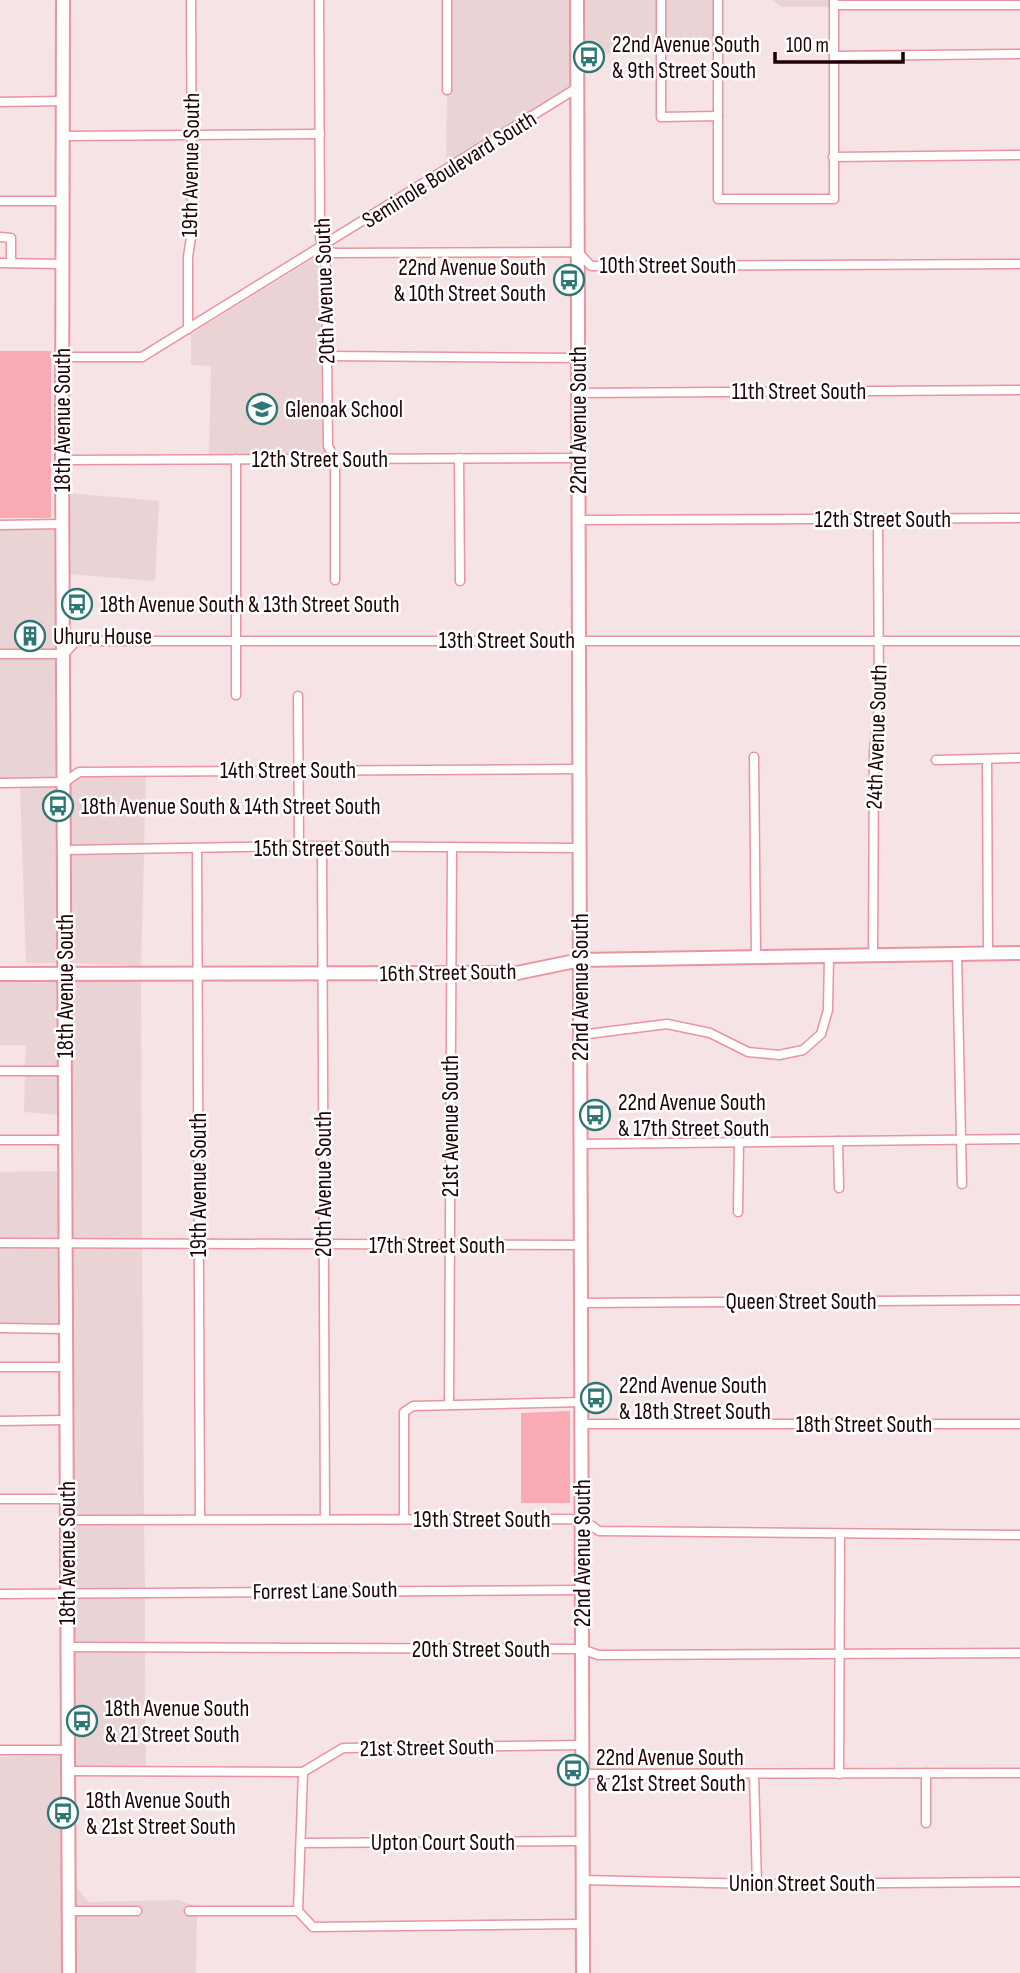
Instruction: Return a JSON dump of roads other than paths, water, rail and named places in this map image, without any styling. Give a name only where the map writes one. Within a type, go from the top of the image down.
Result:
[{"type":"street","name":"18th Avenue South","points":[[63,0],[62,524],[69,1973]]},
{"type":"street","name":"19th Avenue South","points":[[188,329],[188,257],[192,230],[191,0]]},
{"type":"street","name":"20th Avenue South","points":[[319,0],[328,446],[335,460],[335,580]]},
{"type":"street","points":[[447,0],[447,90]]},
{"type":"street","name":"22nd Avenue South","points":[[577,0],[583,1973]]},
{"type":"street","points":[[661,0],[661,117],[718,116]]},
{"type":"street","points":[[718,0],[718,199],[834,199],[834,2],[1020,5]]},
{"type":"street","points":[[834,57],[1020,54]]},
{"type":"street","name":"Seminole Boulevard South","points":[[62,357],[142,357],[323,248],[577,88]]},
{"type":"street","points":[[0,102],[63,101]]},
{"type":"street","points":[[64,136],[320,134]]},
{"type":"street","points":[[833,157],[1020,155]]},
{"type":"street","points":[[0,201],[63,201]]},
{"type":"street","points":[[0,237],[11,237],[11,263]]},
{"type":"street","name":"10th Street South","points":[[323,248],[334,253],[578,252],[591,266],[1020,264]]},
{"type":"street","points":[[0,263],[62,264]]},
{"type":"street","points":[[326,356],[578,358]]},
{"type":"street","name":"11th Street South","points":[[578,393],[1020,390]]},
{"type":"street","points":[[459,458],[460,581]]},
{"type":"street","name":"12th Street South","points":[[62,460],[578,458]]},
{"type":"street","points":[[236,459],[236,695]]},
{"type":"street","name":"12th Street South","points":[[578,520],[1020,518]]},
{"type":"street","name":"24th Avenue South","points":[[873,955],[873,751],[879,705],[878,519]]},
{"type":"street","points":[[0,524],[62,524]]},
{"type":"street","name":"13th Street South","points":[[0,654],[64,654],[76,641],[1020,641]]},
{"type":"street","points":[[298,696],[299,846]]},
{"type":"street","points":[[754,757],[756,957]]},
{"type":"street","points":[[936,760],[1020,758]]},
{"type":"street","points":[[987,759],[988,954]]},
{"type":"street","name":"14th Street South","points":[[0,783],[65,782],[79,772],[579,769]]},
{"type":"street","name":"15th Street South","points":[[64,850],[197,850],[299,846],[580,848]]},
{"type":"street","name":"21st Avenue South","points":[[449,1405],[452,846]]},
{"type":"street","name":"20th Avenue South","points":[[322,848],[325,1519]]},
{"type":"street","name":"19th Avenue South","points":[[197,850],[200,1520]]},
{"type":"street","name":"16th Street South","points":[[0,974],[517,973],[580,960],[1020,953]]},
{"type":"street","points":[[957,954],[962,1184]]},
{"type":"street","points":[[580,1034],[667,1024],[710,1033],[748,1052],[779,1055],[803,1050],[821,1034],[828,1010],[829,956]]},
{"type":"street","points":[[0,1071],[65,1071]]},
{"type":"street","points":[[580,1144],[1020,1139]]},
{"type":"street","points":[[0,1140],[65,1140]]},
{"type":"street","points":[[838,1141],[839,1188]]},
{"type":"street","points":[[738,1212],[739,1142]]},
{"type":"street","name":"17th Street South","points":[[0,1243],[581,1245]]},
{"type":"street","name":"Queen Street South","points":[[581,1303],[1020,1300]]},
{"type":"street","points":[[0,1328],[66,1329]]},
{"type":"street","points":[[0,1367],[66,1367]]},
{"type":"street","points":[[404,1519],[404,1412],[413,1406],[582,1402]]},
{"type":"street","points":[[0,1421],[66,1420]]},
{"type":"street","name":"18th Street South","points":[[582,1424],[1020,1424]]},
{"type":"street","points":[[0,1499],[67,1499]]},
{"type":"street","name":"19th Street South","points":[[67,1520],[582,1519],[599,1531],[1020,1535]]},
{"type":"street","points":[[839,1774],[840,1535]]},
{"type":"street","name":"Forrest Lane South","points":[[67,1594],[582,1590]]},
{"type":"street","points":[[0,1594],[67,1594]]},
{"type":"street","name":"20th Street South","points":[[68,1647],[582,1649],[598,1656],[1020,1653]]},
{"type":"street","name":"21st Street South","points":[[303,1772],[343,1748],[583,1745]]},
{"type":"street","points":[[0,1750],[68,1750]]},
{"type":"street","points":[[68,1772],[303,1772],[303,1843],[298,1910],[313,1927],[583,1924]]},
{"type":"street","points":[[926,1773],[926,1823]]},
{"type":"street","points":[[583,1774],[1020,1773]]},
{"type":"street","points":[[754,1774],[757,1884]]},
{"type":"street","name":"Upton Court South","points":[[303,1843],[583,1841]]},
{"type":"street","name":"Union Street South","points":[[583,1880],[757,1884],[1020,1882]]},
{"type":"street","points":[[188,1911],[298,1910]]},
{"type":"street","points":[[69,1911],[137,1911]]},
{"type":"place","name":"22nd Avenue South & 9th Street South","points":[[589,57]]},
{"type":"place","name":"22nd Avenue South & 10th Street South","points":[[569,280]]},
{"type":"place","name":"Glenoak School","points":[[262,409]]},
{"type":"place","name":"18th Avenue South & 13th Street South","points":[[77,604]]},
{"type":"place","name":"Uhuru House","points":[[30,636]]},
{"type":"place","name":"18th Avenue South & 14th Street South","points":[[58,806]]},
{"type":"place","name":"22nd Avenue South & 17th Street South","points":[[595,1115]]},
{"type":"place","name":"22nd Avenue South & 18th Street South","points":[[596,1398]]},
{"type":"place","name":"18th Avenue South & 21 Street South","points":[[82,1721]]},
{"type":"place","name":"22nd Avenue South & 21st Street South","points":[[573,1770]]},
{"type":"place","name":"18th Avenue South & 21st Street South","points":[[63,1813]]}]
